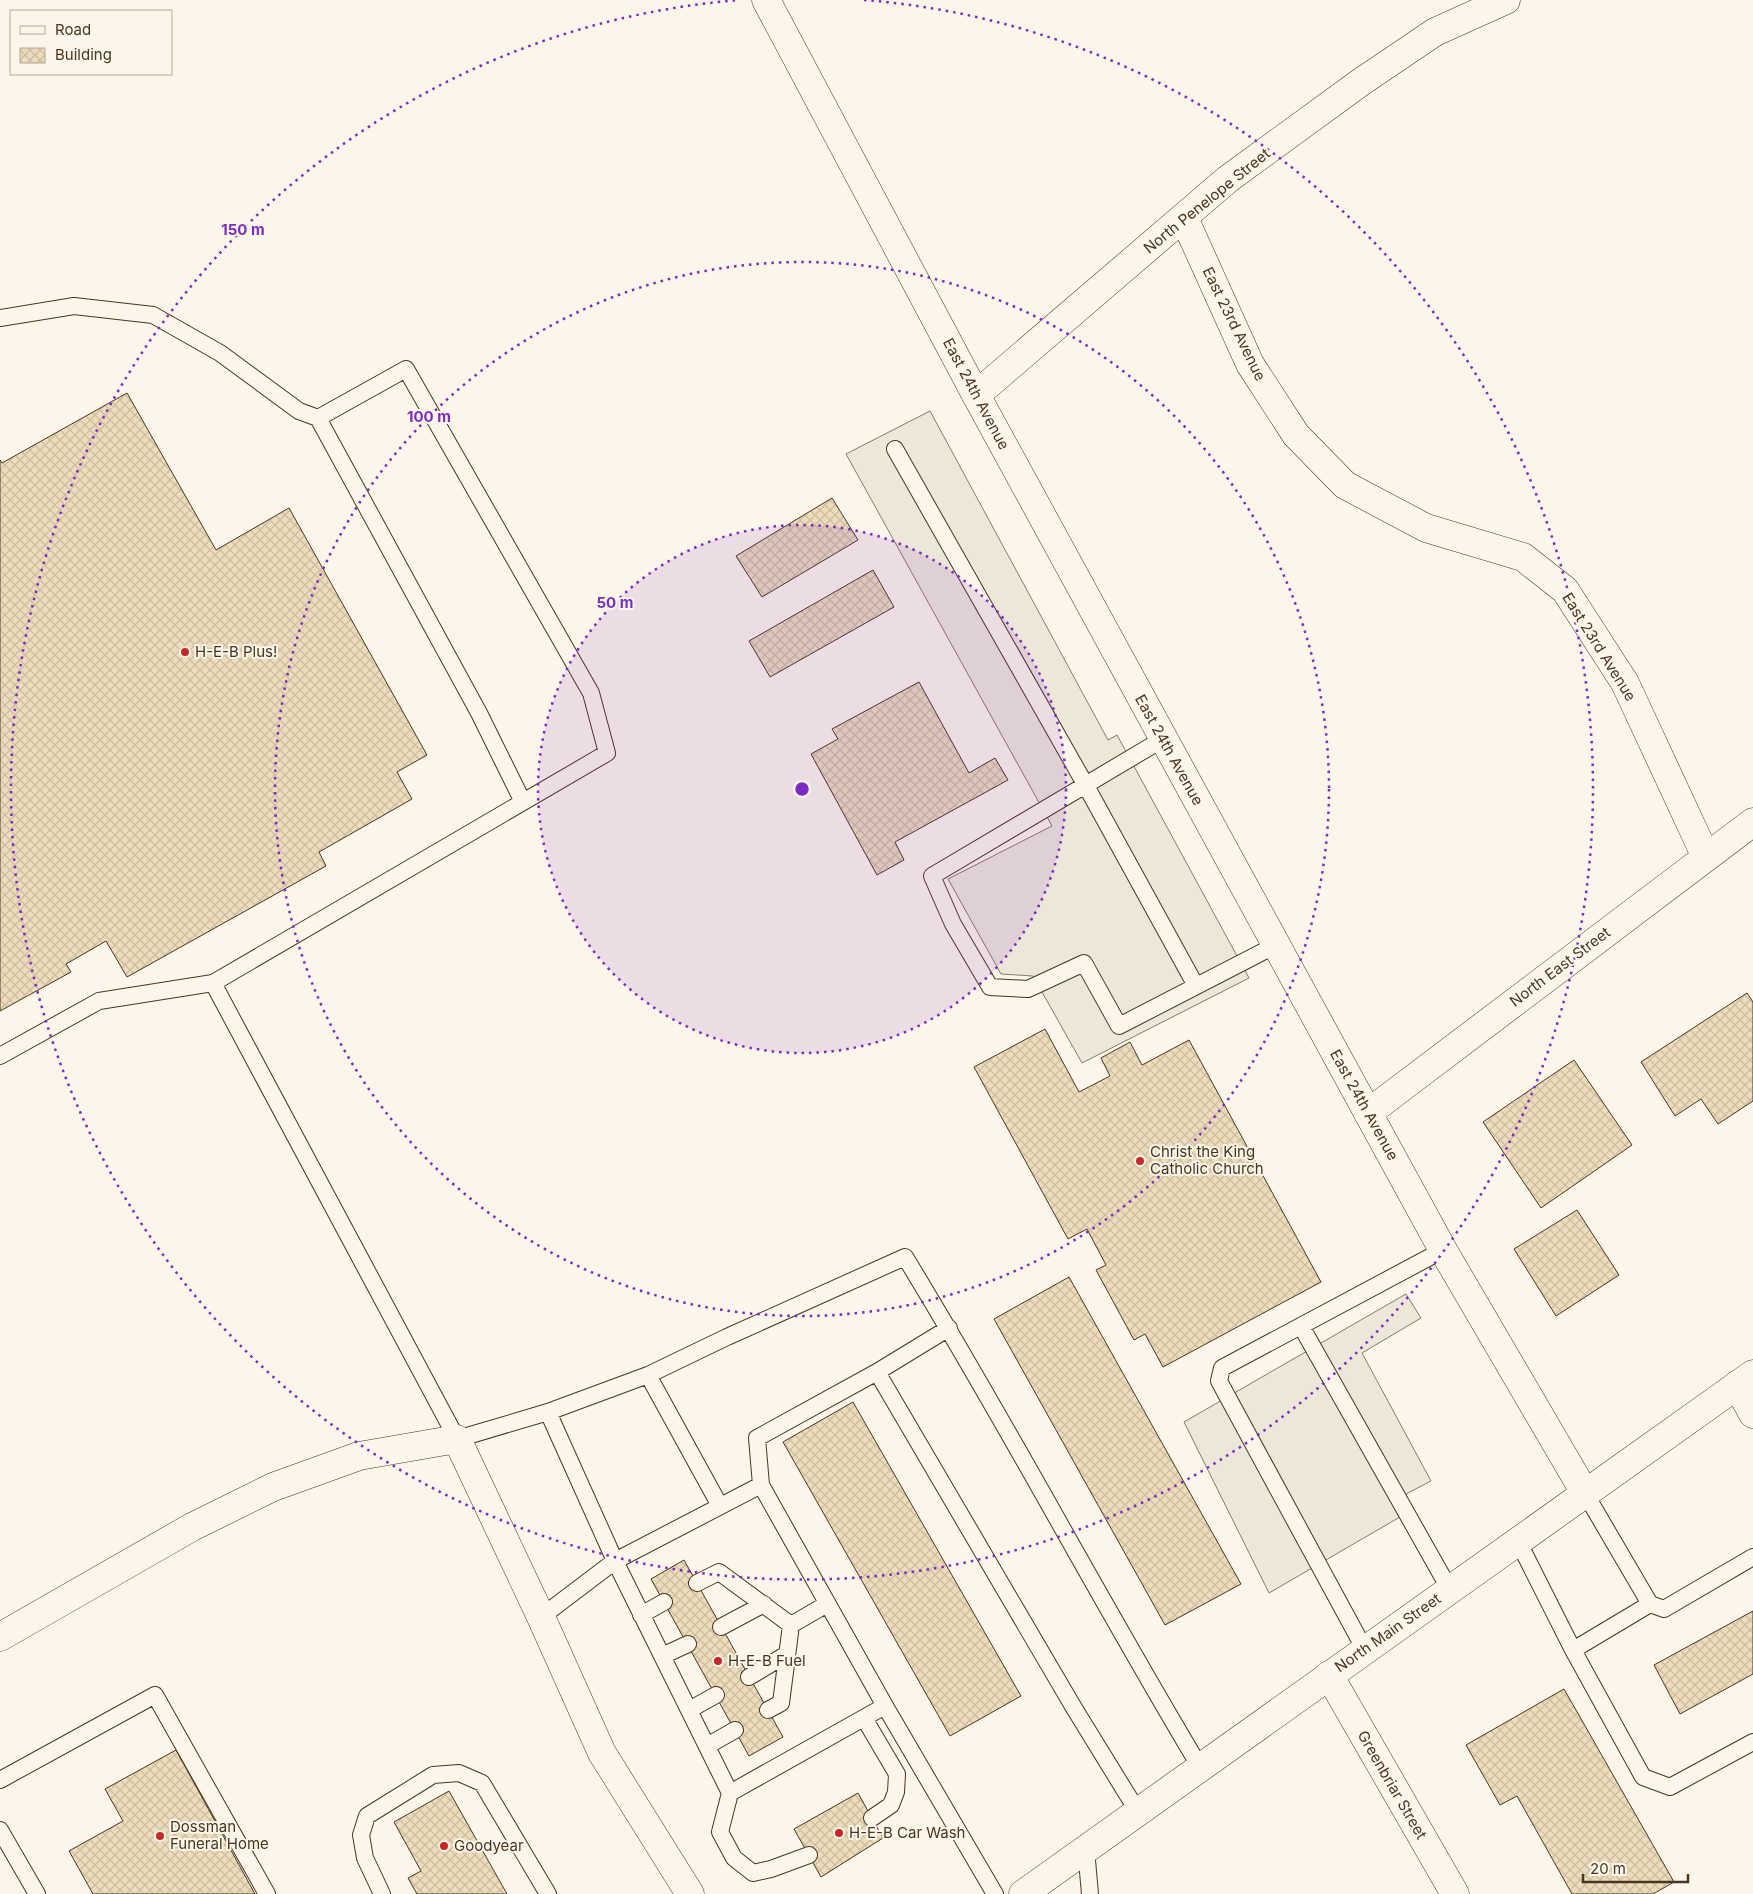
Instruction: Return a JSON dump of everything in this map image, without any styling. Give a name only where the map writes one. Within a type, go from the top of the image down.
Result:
[{"type":"street","name":"East 24th Avenue","points":[[766,0],[976,395],[1276,946],[1443,1250],[1585,1493]]},
{"type":"street","name":"North Penelope Street","points":[[976,395],[1228,179],[1361,82],[1435,32],[1506,0]]},
{"type":"street","name":"East 23rd Avenue","points":[[1184,218],[1250,364],[1296,435],[1345,485],[1426,528],[1524,557],[1565,590],[1625,683],[1706,857]]},
{"type":"street","name":"North East Street","points":[[1368,1113],[1753,822]]},
{"type":"street","points":[[1745,1379],[1753,1414]]},
{"type":"street","name":"North Main Street","points":[[1023,1894],[1745,1379]]},
{"type":"street","points":[[0,1637],[192,1527],[273,1487],[359,1456],[457,1439],[541,1617],[602,1753],[690,1894]]},
{"type":"street","name":"Greenbriar Street","points":[[1329,1675],[1455,1894]]},
{"type":"lane","points":[[0,318],[74,306],[153,315],[220,353],[299,411],[318,418],[479,713],[523,802]]},
{"type":"lane","points":[[0,1056],[99,1001],[213,983],[607,753],[591,694],[406,369],[318,418]]},
{"type":"lane","points":[[895,449],[1085,784],[1196,986]]},
{"type":"lane","points":[[1163,739],[932,876],[953,924],[990,987],[1028,989],[1084,963],[1119,1026],[1276,946]]},
{"type":"lane","points":[[213,983],[457,1439],[548,1412],[648,1375],[905,1257],[948,1328],[1140,1667],[1200,1768]]},
{"type":"lane","points":[[1365,1650],[1219,1381],[1222,1368],[1443,1250]]},
{"type":"lane","points":[[1301,1326],[1450,1590]]},
{"type":"lane","points":[[948,1328],[877,1372],[757,1438],[761,1485],[885,1706],[995,1894]]},
{"type":"lane","points":[[877,1372],[1074,1708],[1138,1812]]},
{"type":"lane","points":[[648,1375],[720,1506]]},
{"type":"lane","points":[[548,1412],[615,1561],[730,1793],[720,1832],[734,1858],[753,1873],[771,1869],[809,1855]]},
{"type":"lane","points":[[541,1617],[615,1561],[761,1485]]},
{"type":"lane","points":[[1585,1493],[1650,1604],[1664,1609],[1753,1557]]},
{"type":"lane","points":[[1518,1541],[1573,1650],[1643,1778],[1670,1787],[1753,1742]]},
{"type":"lane","points":[[696,1583],[720,1572],[791,1625]]},
{"type":"lane","points":[[641,1615],[664,1602]]},
{"type":"lane","points":[[721,1627],[764,1604]]},
{"type":"lane","points":[[791,1625],[828,1604]]},
{"type":"lane","points":[[1573,1650],[1650,1604]]},
{"type":"lane","points":[[768,1710],[780,1703],[791,1625]]},
{"type":"lane","points":[[662,1656],[688,1644]]},
{"type":"lane","points":[[749,1677],[787,1654]]},
{"type":"lane","points":[[0,1780],[155,1695],[267,1894]]},
{"type":"lane","points":[[689,1710],[716,1695]]},
{"type":"lane","points":[[730,1793],[885,1706]]},
{"type":"lane","points":[[864,1718],[897,1774],[896,1792],[891,1805],[872,1818]]},
{"type":"lane","points":[[707,1746],[735,1730]]},
{"type":"lane","points":[[382,1894],[365,1858],[361,1835],[367,1816],[433,1775],[459,1773],[482,1783],[548,1894]]},
{"type":"lane","points":[[0,1830],[37,1894]]},
{"type":"lane","points":[[1086,1849],[1090,1894]]},
{"type":"shaded area","points":[[930,411],[1108,740],[1117,735],[1249,978],[1082,1063],[1033,976],[1001,974],[948,879],[1052,826],[846,454]]},
{"type":"shaded area","points":[[1406,1294],[1421,1318],[1362,1353],[1431,1481],[1406,1494],[1412,1510],[1269,1593],[1184,1422]]},
{"type":"building","name":"H-E-B Plus!","points":[[127,393],[216,550],[289,508],[427,755],[397,772],[412,799],[319,852],[326,866],[127,977],[106,941],[66,964],[71,972],[0,1011],[0,460],[2,463]]},
{"type":"building","points":[[832,498],[858,540],[762,597],[736,556]]},
{"type":"building","points":[[873,570],[894,607],[770,677],[749,641]]},
{"type":"building","points":[[919,682],[969,773],[995,758],[1008,780],[895,842],[904,860],[877,875],[811,754],[838,739],[832,729]]},
{"type":"building","points":[[1747,993],[1753,1002],[1753,1101],[1718,1124],[1701,1099],[1675,1116],[1641,1062]]},
{"type":"building","name":"Christ the King Catholic Church","points":[[1045,1029],[1079,1092],[1110,1076],[1101,1058],[1130,1042],[1142,1065],[1189,1040],[1321,1282],[1163,1367],[1145,1334],[1134,1340],[1096,1270],[1106,1265],[1087,1229],[1068,1239],[974,1067]]},
{"type":"building","points":[[1574,1060],[1632,1145],[1541,1208],[1483,1122]]},
{"type":"building","points":[[1577,1210],[1619,1275],[1556,1316],[1514,1249]]},
{"type":"building","points":[[1069,1277],[1241,1584],[1165,1625],[994,1319]]},
{"type":"building","points":[[853,1402],[1021,1696],[950,1736],[783,1442]]},
{"type":"building","name":"H-E-B Fuel","points":[[684,1560],[783,1737],[749,1756],[651,1579]]},
{"type":"building","points":[[1753,1611],[1753,1674],[1680,1714],[1654,1665]]},
{"type":"building","points":[[1564,1689],[1674,1882],[1653,1894],[1572,1894],[1517,1796],[1500,1805],[1466,1745]]},
{"type":"building","name":"Dossman Funeral Home","points":[[176,1750],[255,1894],[93,1894],[69,1851],[123,1821],[105,1789]]},
{"type":"building","name":"Goodyear","points":[[449,1791],[507,1894],[417,1894],[408,1878],[421,1871],[394,1822]]},
{"type":"building","name":"H-E-B Car Wash","points":[[858,1793],[883,1838],[821,1877],[794,1829]]},
{"type":"place","name":"H-E-B Plus!","points":[[185,652]]},
{"type":"place","name":"Christ the King Catholic Church","points":[[1140,1161]]},
{"type":"place","name":"H-E-B Fuel","points":[[718,1661]]},
{"type":"place","name":"H-E-B Car Wash","points":[[839,1833]]},
{"type":"place","name":"Dossman Funeral Home","points":[[160,1836]]},
{"type":"place","name":"Goodyear","points":[[444,1846]]}]
